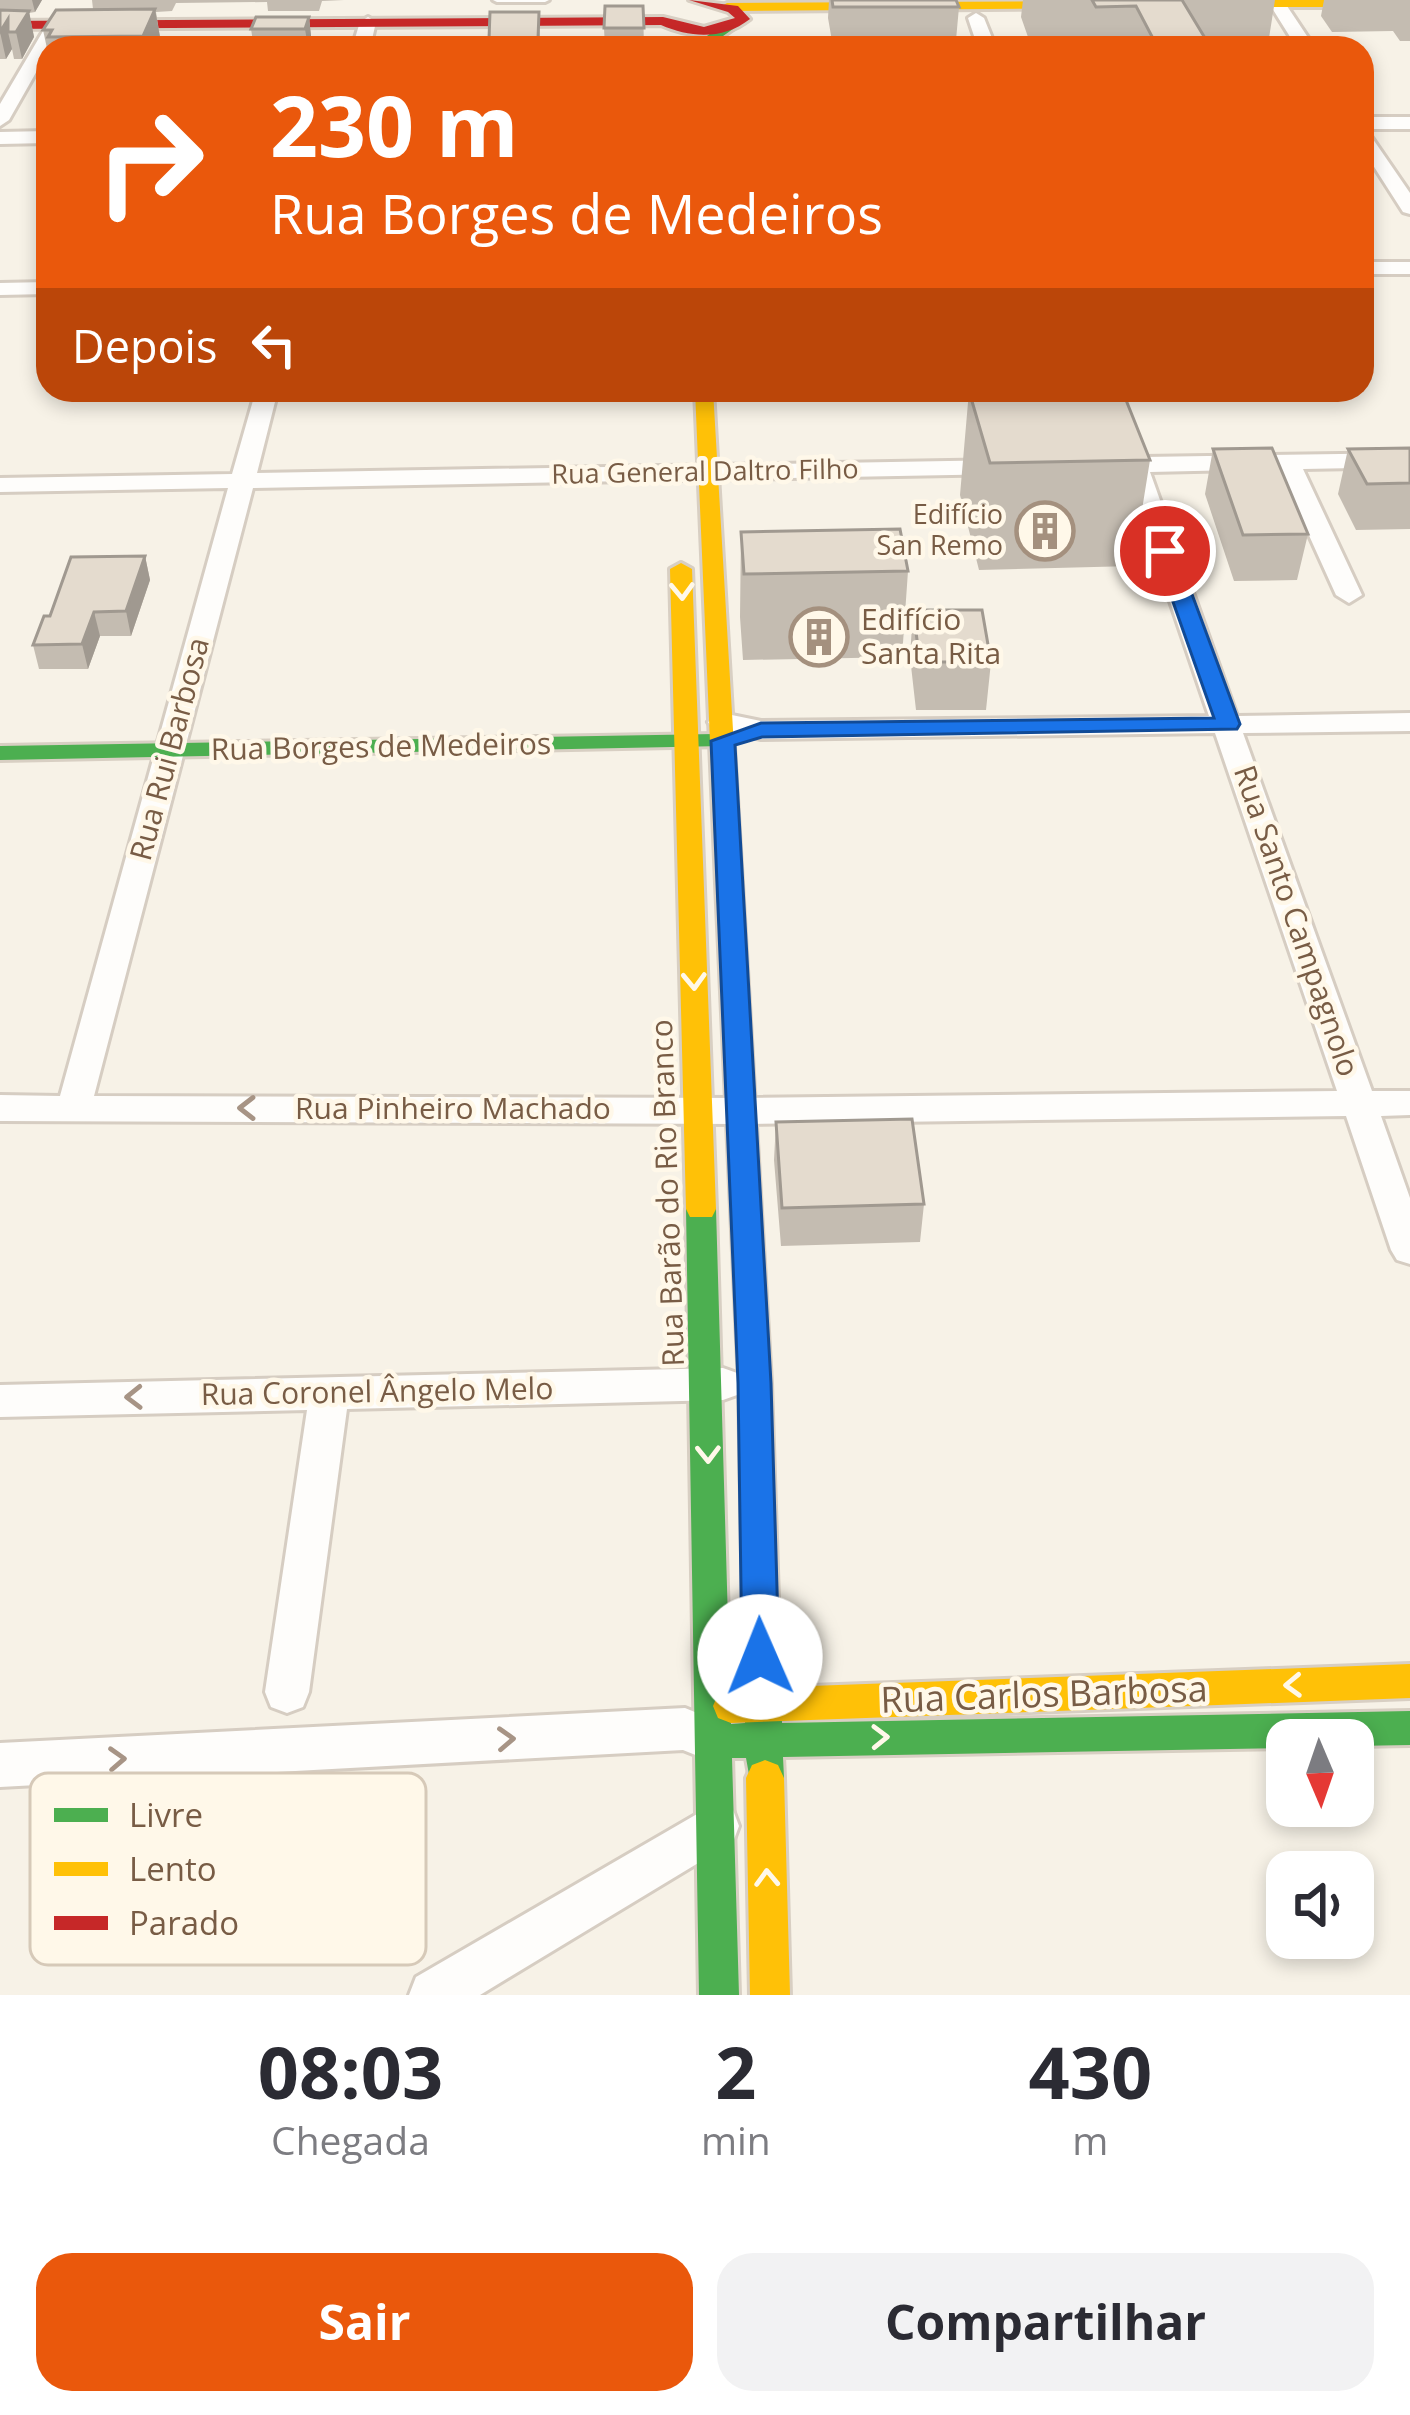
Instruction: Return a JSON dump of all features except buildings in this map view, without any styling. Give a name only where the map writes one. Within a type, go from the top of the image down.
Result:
[{"type":"main road","points":[[368,20],[566,0]]},
{"type":"main road","points":[[1177,10],[1410,3]]},
{"type":"main road","points":[[1279,6],[1410,14]]},
{"type":"main road","points":[[0,16],[62,13],[667,31],[664,15],[676,8],[1119,11]]},
{"type":"main road","points":[[703,36],[716,9]]},
{"type":"main road","points":[[0,25],[62,13]]},
{"type":"main road","points":[[677,402],[678,463]]},
{"type":"main road","points":[[705,402],[755,1383],[770,1995]]},
{"type":"main road","name":"Rua Barão do Rio Branco","points":[[680,539],[707,1384],[704,1726],[716,1826],[718,1995]]},
{"type":"main road","points":[[0,733],[172,740],[722,731]]},
{"type":"main road","name":"Rua Borges de Medeiros","points":[[0,753],[172,740]]},
{"type":"main road","name":"Rua Carlos Barbosa","points":[[704,1726],[761,1703],[1410,1681]]},
{"type":"main road","points":[[1159,1690],[1168,1732]]},
{"type":"main road","name":"Rua Carlos Barbosa","points":[[704,1726],[763,1739],[1410,1728]]},
{"type":"street","points":[[1279,6],[1298,36]]},
{"type":"street","points":[[0,120],[36,58]]},
{"type":"street","points":[[1374,123],[1410,123]]},
{"type":"street","points":[[0,138],[36,137]]},
{"type":"street","points":[[1374,152],[1410,208]]},
{"type":"street","points":[[1374,268],[1410,268]]},
{"type":"street","points":[[0,289],[36,288]]},
{"type":"street","name":"Rua Rui Barbosa","points":[[74,1107],[264,402]]},
{"type":"street","name":"Rua Santo Campagnolo","points":[[1113,402],[1410,1250]]},
{"type":"street","points":[[1086,465],[1410,460]]},
{"type":"street","points":[[1287,461],[1348,595]]},
{"type":"street","name":"Rua General Daltro Filho","points":[[0,485],[242,481],[678,463],[708,472],[1039,466]]},
{"type":"street","points":[[722,731],[1410,722]]},
{"type":"street","name":"Rua Pinheiro Machado","points":[[0,1108],[742,1111],[1410,1103]]},
{"type":"street","name":"Rua Coronel Ângelo Melo","points":[[0,1401],[755,1383]]},
{"type":"street","points":[[287,1692],[329,1393]]},
{"type":"street","name":"Rua Carlos Barbosa","points":[[0,1766],[704,1726]]},
{"type":"street","points":[[434,1995],[716,1826]]},
{"type":"lane","points":[[496,0],[544,0]]},
{"type":"traffic: fast","points":[[715,36],[726,29]]},
{"type":"traffic: fast","points":[[0,753],[715,741]]},
{"type":"traffic: fast","points":[[729,883],[755,1383],[765,1778]]},
{"type":"traffic: fast","points":[[701,1209],[719,1995]]},
{"type":"traffic: fast","points":[[730,1741],[1410,1728]]},
{"type":"traffic: slow","points":[[1207,4],[1410,3]]},
{"type":"traffic: slow","points":[[727,7],[1091,5]]},
{"type":"traffic: slow","points":[[705,402],[729,883]]},
{"type":"traffic: slow","points":[[681,569],[701,1209]]},
{"type":"traffic: slow","points":[[731,1706],[1410,1681]]},
{"type":"traffic: slow","points":[[765,1778],[770,1995]]},
{"type":"traffic: jam","points":[[0,25],[663,21],[704,32],[743,19],[733,9],[696,0]]},
{"type":"place","name":"Edifício San Remo","points":[[1045,531]]},
{"type":"place","name":"Edifício Santa Rita","points":[[819,637]]},
{"type":"route","points":[[760,1657],[755,1383],[723,741],[761,730],[1228,724],[1165,551]]}]
